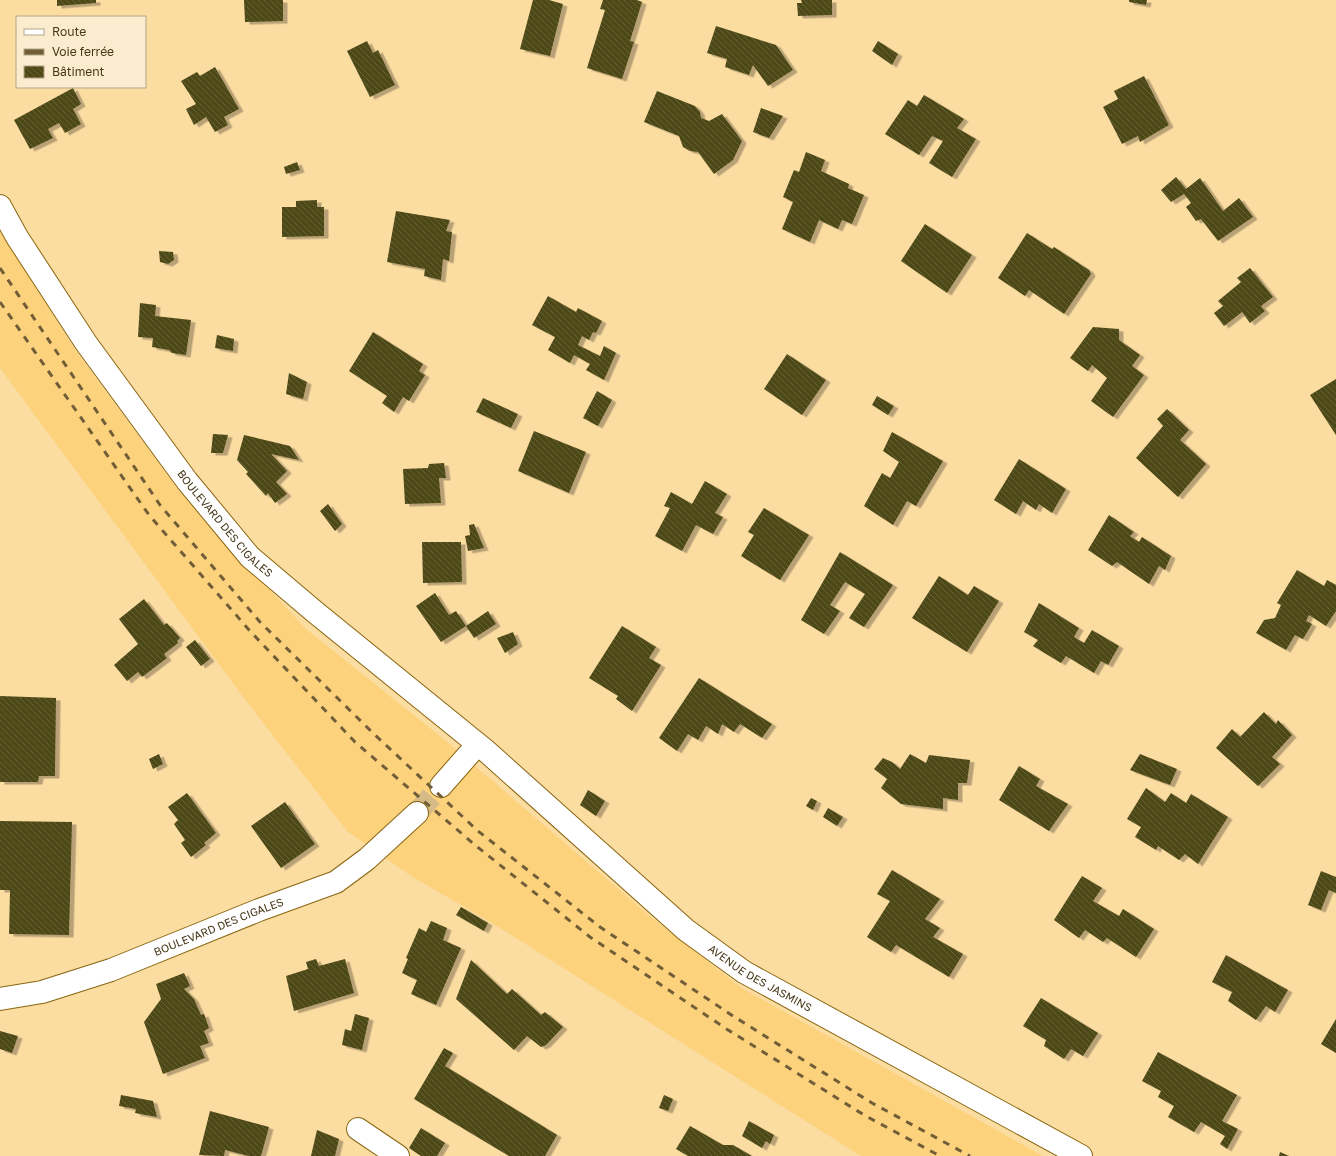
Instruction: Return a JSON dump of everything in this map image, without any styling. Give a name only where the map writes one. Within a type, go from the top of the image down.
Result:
[{"type":"street","name":"BOULEVARD DES CIGALES","points":[[0,206],[17,236],[86,343],[187,481],[250,557],[314,612],[477,745]]},
{"type":"street","points":[[441,786],[477,745]]},
{"type":"street","name":"AVENUE DES JASMINS","points":[[477,745],[582,836],[686,930],[744,972],[1081,1156]]},
{"type":"street","name":"BOULEVARD DES CIGALES","points":[[0,998],[42,992],[111,970],[259,910],[336,882],[366,859],[417,813]]},
{"type":"street","points":[[358,1129],[398,1156]]},
{"type":"shaded area","points":[[0,231],[75,350],[179,491],[306,629],[446,741],[651,917],[740,987],[1043,1156],[861,1156],[492,923],[411,876],[347,831],[244,698],[0,368]]},
{"type":"building","points":[[57,0],[96,0],[96,3],[57,6]]},
{"type":"building","points":[[244,0],[283,0],[283,21],[245,22]]},
{"type":"building","points":[[533,0],[549,0],[563,4],[550,56],[520,49]]},
{"type":"building","points":[[603,0],[637,0],[642,2],[630,41],[634,42],[622,79],[587,68],[605,10],[600,9]]},
{"type":"building","points":[[801,0],[832,0],[832,15],[798,16],[797,3],[802,3]]},
{"type":"building","points":[[1129,0],[1147,0],[1146,5],[1129,2]]},
{"type":"building","points":[[716,26],[776,45],[793,70],[768,86],[753,65],[749,75],[725,67],[727,59],[707,53]]},
{"type":"building","points":[[367,41],[373,53],[378,50],[395,85],[370,97],[347,51]]},
{"type":"building","points":[[878,41],[898,54],[892,65],[872,51]]},
{"type":"building","points":[[215,67],[239,109],[224,117],[228,125],[215,132],[206,117],[194,125],[186,109],[196,104],[181,81],[197,72],[200,76]]},
{"type":"building","points":[[1144,76],[1169,125],[1140,142],[1138,136],[1122,144],[1103,107],[1118,99],[1114,91]]},
{"type":"building","points":[[73,88],[81,104],[73,109],[81,124],[65,133],[59,123],[48,129],[53,138],[30,149],[14,120]]},
{"type":"building","points":[[657,91],[695,106],[700,112],[701,118],[709,121],[722,114],[742,141],[733,160],[714,174],[698,152],[690,151],[683,147],[679,136],[644,122]]},
{"type":"building","points":[[924,95],[964,119],[957,128],[976,139],[952,177],[929,163],[943,141],[932,136],[919,155],[885,134],[908,100],[917,106]]},
{"type":"building","points":[[761,108],[783,116],[769,138],[753,132]]},
{"type":"building","points":[[806,152],[825,160],[821,171],[849,184],[848,188],[864,195],[852,224],[842,220],[838,229],[819,220],[810,242],[782,229],[793,202],[783,197],[794,170],[799,172]]},
{"type":"building","points":[[297,162],[300,170],[286,174],[284,167]]},
{"type":"building","points":[[1176,177],[1186,189],[1200,178],[1223,211],[1239,198],[1253,217],[1218,241],[1201,219],[1196,221],[1186,207],[1191,203],[1184,194],[1171,202],[1161,190]]},
{"type":"building","points":[[317,200],[317,207],[324,207],[324,236],[282,237],[282,207],[296,207],[296,201]]},
{"type":"building","points":[[396,211],[450,220],[446,231],[452,232],[449,261],[443,259],[441,280],[424,276],[425,269],[387,262]]},
{"type":"building","points":[[925,224],[972,255],[947,293],[901,261]]},
{"type":"building","points":[[1027,233],[1052,249],[1054,247],[1089,270],[1091,274],[1064,314],[1029,290],[1025,296],[998,278]]},
{"type":"building","points":[[159,251],[173,252],[174,260],[168,264],[160,262]]},
{"type":"building","points":[[1250,268],[1273,297],[1261,306],[1265,311],[1250,323],[1242,312],[1224,326],[1214,313],[1223,306],[1218,301],[1241,282],[1237,278]]},
{"type":"building","points":[[548,296],[576,312],[578,308],[602,321],[596,333],[593,332],[589,340],[582,336],[578,345],[600,356],[604,346],[616,353],[604,380],[586,370],[590,364],[574,355],[570,363],[548,350],[555,337],[532,325]]},
{"type":"building","points":[[140,303],[156,305],[155,316],[191,320],[186,355],[172,353],[169,350],[152,347],[153,338],[138,337]]},
{"type":"building","points":[[1093,327],[1119,329],[1119,340],[1140,355],[1132,366],[1144,375],[1113,417],[1091,401],[1107,378],[1092,365],[1088,371],[1070,358]]},
{"type":"building","points":[[373,332],[423,364],[419,371],[425,375],[409,401],[403,397],[394,412],[382,403],[387,396],[349,371]]},
{"type":"building","points":[[217,335],[234,339],[233,351],[215,348]]},
{"type":"building","points":[[787,354],[826,380],[802,415],[764,389]]},
{"type":"building","points":[[289,373],[307,382],[303,399],[286,394]]},
{"type":"building","points":[[1336,379],[1336,435],[1310,395]]},
{"type":"building","points":[[597,391],[612,400],[598,426],[583,418]]},
{"type":"building","points":[[877,396],[894,406],[888,415],[872,405]]},
{"type":"building","points":[[483,398],[518,414],[511,428],[476,412]]},
{"type":"building","points":[[1167,409],[1189,430],[1180,440],[1206,464],[1178,497],[1136,458],[1163,426],[1157,419]]},
{"type":"building","points":[[534,431],[586,452],[569,493],[518,471]]},
{"type":"building","points":[[892,432],[943,461],[916,506],[907,501],[893,525],[864,506],[882,473],[890,478],[899,462],[883,451]]},
{"type":"building","points":[[213,434],[228,435],[223,453],[211,453]]},
{"type":"building","points":[[244,435],[290,446],[299,460],[271,454],[287,471],[276,482],[287,494],[275,503],[268,493],[266,496],[246,474],[248,472],[237,460]]},
{"type":"building","points":[[1019,459],[1066,489],[1052,513],[1039,504],[1036,510],[1023,501],[1016,514],[994,500]]},
{"type":"building","points":[[444,463],[446,478],[439,478],[441,503],[405,504],[403,469],[428,468],[429,464]]},
{"type":"building","points":[[705,481],[727,494],[715,513],[723,517],[713,534],[696,525],[682,551],[655,536],[670,508],[664,506],[671,492],[692,504]]},
{"type":"building","points":[[328,504],[342,524],[335,531],[320,511]]},
{"type":"building","points":[[764,508],[809,535],[780,580],[741,556],[754,535],[748,532]]},
{"type":"building","points":[[1109,515],[1134,532],[1130,536],[1139,542],[1142,537],[1171,556],[1165,570],[1159,566],[1149,584],[1117,562],[1112,566],[1088,550]]},
{"type":"building","points":[[474,524],[484,548],[468,551],[465,536],[470,535],[469,525]]},
{"type":"building","points":[[422,542],[461,542],[462,582],[423,583]]},
{"type":"building","points":[[840,552],[893,585],[864,627],[849,618],[865,594],[845,582],[830,605],[840,611],[824,634],[801,620]]},
{"type":"building","points":[[1297,570],[1324,586],[1327,580],[1336,585],[1336,611],[1326,626],[1309,615],[1306,621],[1312,624],[1303,639],[1295,635],[1286,650],[1256,633],[1264,620],[1275,618],[1281,605],[1277,603]]},
{"type":"building","points":[[939,576],[968,595],[974,586],[999,601],[967,652],[912,618]]},
{"type":"building","points":[[435,593],[449,615],[456,611],[466,626],[441,642],[416,606]]},
{"type":"building","points":[[144,599],[164,625],[167,623],[180,638],[177,641],[178,643],[164,654],[167,658],[142,677],[138,672],[127,681],[114,665],[138,644],[119,619]]},
{"type":"building","points":[[1039,603],[1079,628],[1074,637],[1084,643],[1092,630],[1119,646],[1108,665],[1101,661],[1094,673],[1066,656],[1061,663],[1033,646],[1038,640],[1024,632]]},
{"type":"building","points":[[488,611],[496,624],[474,638],[466,626]]},
{"type":"building","points":[[622,626],[656,647],[649,658],[661,665],[632,711],[616,699],[618,696],[589,678]]},
{"type":"building","points":[[513,632],[518,644],[505,653],[497,638]]},
{"type":"building","points":[[195,640],[210,659],[201,666],[186,647]]},
{"type":"building","points":[[699,678],[772,724],[762,738],[740,724],[734,732],[722,724],[718,734],[706,726],[698,740],[688,734],[677,751],[659,738]]},
{"type":"building","points":[[0,696],[56,698],[55,776],[39,776],[38,782],[0,782]]},
{"type":"building","points":[[1264,712],[1276,724],[1278,720],[1292,735],[1272,757],[1280,764],[1258,786],[1216,748],[1232,729],[1240,737]]},
{"type":"building","points":[[159,754],[163,764],[153,769],[149,759]]},
{"type":"building","points":[[910,754],[926,763],[929,755],[970,760],[967,783],[958,783],[958,800],[943,798],[943,809],[901,804],[881,788],[887,779],[874,769],[883,758],[892,762],[900,769]]},
{"type":"building","points":[[1140,754],[1177,769],[1170,785],[1130,770]]},
{"type":"building","points":[[1019,766],[1040,779],[1036,786],[1068,804],[1049,831],[999,800]]},
{"type":"building","points":[[1146,788],[1165,802],[1171,793],[1186,803],[1191,794],[1228,817],[1198,864],[1185,854],[1179,860],[1158,846],[1156,850],[1135,837],[1141,827],[1127,819]]},
{"type":"building","points":[[588,790],[605,801],[596,816],[580,805]]},
{"type":"building","points":[[187,793],[216,833],[204,843],[206,845],[191,857],[181,843],[185,840],[174,824],[178,820],[168,807]]},
{"type":"building","points":[[811,798],[817,801],[813,810],[806,806]]},
{"type":"building","points":[[285,802],[315,844],[281,868],[251,826]]},
{"type":"building","points":[[828,808],[843,817],[837,826],[823,817]]},
{"type":"building","points":[[0,821],[72,822],[69,935],[9,934],[10,890],[0,890]]},
{"type":"building","points":[[892,870],[940,899],[925,919],[940,928],[933,937],[963,954],[949,977],[896,945],[891,952],[867,937],[890,901],[877,894]]},
{"type":"building","points":[[1321,871],[1336,877],[1336,893],[1329,890],[1321,910],[1308,905]]},
{"type":"building","points":[[1082,876],[1102,888],[1093,901],[1119,916],[1123,909],[1154,929],[1136,957],[1107,938],[1103,942],[1085,930],[1079,938],[1054,920]]},
{"type":"building","points":[[461,907],[488,923],[484,931],[456,915]]},
{"type":"building","points":[[431,921],[447,928],[443,940],[461,948],[436,1005],[411,994],[417,980],[402,973],[408,959],[406,958],[419,928],[426,932]]},
{"type":"building","points":[[1226,955],[1288,990],[1275,1012],[1266,1006],[1256,1020],[1228,1001],[1232,992],[1212,982]]},
{"type":"building","points":[[316,959],[319,966],[345,959],[354,993],[294,1011],[286,976],[308,969],[306,962]]},
{"type":"building","points":[[471,960],[507,994],[512,989],[541,1015],[545,1012],[563,1027],[546,1045],[541,1047],[527,1036],[514,1050],[456,999]]},
{"type":"building","points":[[184,973],[190,986],[184,989],[194,999],[201,1015],[204,1014],[209,1028],[204,1031],[209,1043],[200,1046],[205,1058],[163,1074],[144,1022],[161,999],[156,984]]},
{"type":"building","points":[[1041,998],[1098,1033],[1083,1056],[1071,1049],[1064,1059],[1044,1046],[1046,1040],[1023,1026]]},
{"type":"building","points":[[355,1014],[369,1018],[362,1050],[342,1045],[345,1029],[351,1031]]},
{"type":"building","points":[[1336,1019],[1336,1053],[1321,1044]]},
{"type":"building","points":[[0,1031],[18,1036],[12,1053],[0,1049]]},
{"type":"building","points":[[444,1048],[453,1053],[445,1066],[557,1135],[545,1156],[509,1156],[414,1099]]},
{"type":"building","points":[[1158,1052],[1237,1095],[1222,1121],[1238,1129],[1227,1149],[1220,1144],[1225,1136],[1201,1122],[1194,1132],[1168,1117],[1174,1106],[1158,1097],[1161,1091],[1142,1081]]},
{"type":"building","points":[[121,1095],[153,1101],[157,1117],[135,1113],[136,1109],[119,1106]]},
{"type":"building","points":[[664,1095],[673,1099],[668,1111],[659,1108]]},
{"type":"building","points":[[210,1111],[269,1127],[261,1156],[249,1156],[225,1150],[224,1156],[199,1155]]},
{"type":"building","points":[[749,1121],[774,1135],[770,1144],[766,1141],[762,1148],[742,1136]]},
{"type":"building","points":[[690,1126],[723,1145],[733,1145],[752,1156],[688,1156],[676,1149]]},
{"type":"building","points":[[421,1128],[445,1143],[437,1156],[421,1156],[409,1148]]},
{"type":"building","points":[[317,1130],[339,1139],[335,1156],[311,1156]]},
{"type":"building","points":[[1280,1152],[1289,1156],[1279,1156]]},
{"type":"tunnel","points":[[417,813],[441,786]]},
{"type":"railway","points":[[0,268],[160,505],[260,622],[374,734],[478,831],[600,927],[733,1016],[872,1103],[970,1156]]},
{"type":"railway","points":[[0,302],[149,515],[250,631],[355,742],[475,845],[590,937],[725,1028],[864,1115],[940,1156]]}]
